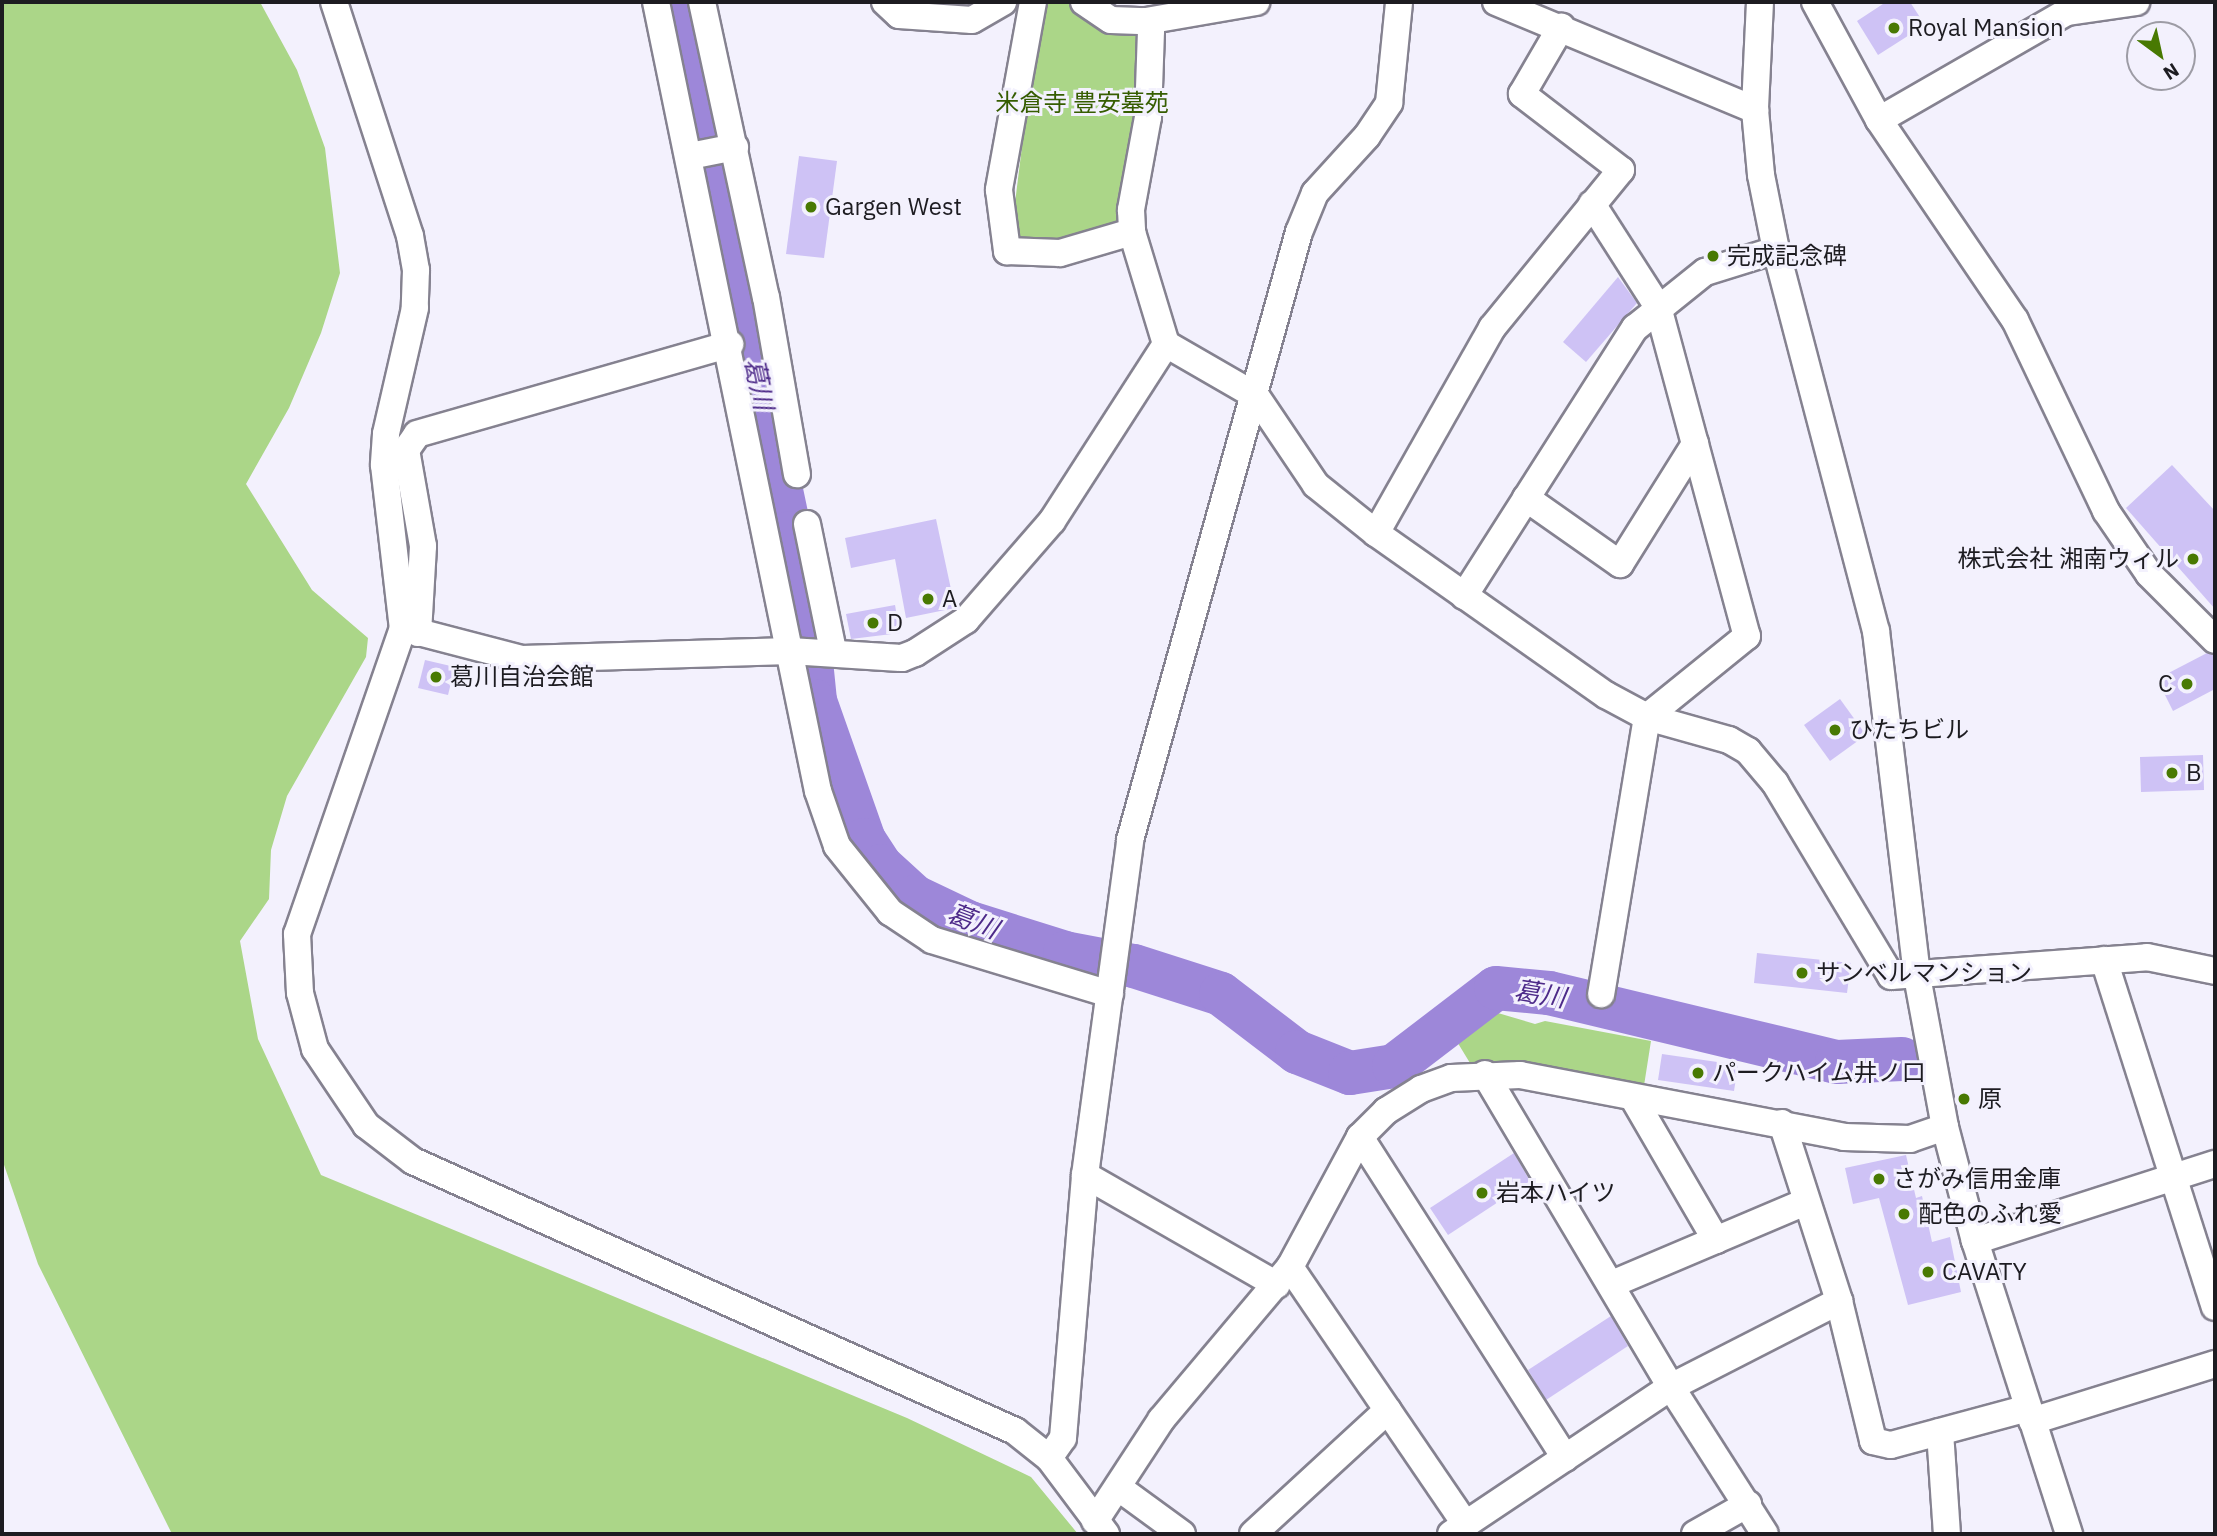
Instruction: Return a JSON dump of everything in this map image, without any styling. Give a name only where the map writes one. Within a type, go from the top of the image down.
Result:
[{"type":"street","points":[[334,2],[410,236],[416,270],[415,308],[386,434],[384,465],[411,631]]},
{"type":"street","points":[[656,2],[730,345],[790,651],[827,820],[837,846],[881,902],[912,928],[950,948],[1110,994]]},
{"type":"street","points":[[702,2],[735,147],[797,474]]},
{"type":"street","points":[[885,2],[899,15],[972,20],[1003,2]]},
{"type":"street","points":[[1033,2],[999,190],[1007,251],[1060,253],[1132,232]]},
{"type":"street","points":[[1084,2],[1111,20],[1146,21],[1256,2]]},
{"type":"street","points":[[1049,1458],[1063,1438],[1085,1175],[1130,840],[1142,790],[1256,396],[1299,232],[1315,193],[1367,136],[1389,103],[1399,2]]},
{"type":"street","points":[[1496,2],[1755,110]]},
{"type":"street","points":[[1760,2],[1755,110],[1776,250],[1876,631],[1917,976],[1945,1127],[1975,1241],[2069,1534]]},
{"type":"street","points":[[1815,2],[1879,120],[2015,320],[2106,511],[2149,574],[2215,640]]},
{"type":"street","points":[[1879,120],[2067,12],[2136,2]]},
{"type":"street","points":[[1146,21],[1153,71],[1130,210],[1132,232],[1166,344],[1256,396],[1316,485],[1376,533],[1606,695],[1647,717],[1729,740],[1748,751],[1775,783],[1891,976],[2147,957],[2215,971]]},
{"type":"street","points":[[1376,533],[1492,328],[1621,170],[1522,94],[1561,27]]},
{"type":"street","points":[[690,156],[735,147]]},
{"type":"street","points":[[1592,204],[1658,307],[1747,635],[1647,717],[1601,994]]},
{"type":"street","points":[[1464,596],[1635,328],[1705,272],[1776,250]]},
{"type":"street","points":[[411,631],[522,659],[790,651],[833,651],[902,657],[948,635],[966,620],[1052,521],[1166,344]]},
{"type":"street","points":[[730,345],[416,434],[406,450],[422,546],[411,631],[298,934],[300,993],[315,1049],[366,1125],[413,1161],[1003,1426],[1049,1458],[1101,1527],[1119,1488],[1161,1420],[1283,1276],[1360,1137],[1386,1111],[1421,1089],[1451,1078],[1485,1074],[1520,1075],[1635,1101],[1782,1124],[1844,1137],[1910,1139],[1945,1127]]},
{"type":"street","points":[[1526,498],[1620,564],[1695,444]]},
{"type":"street","points":[[807,524],[833,651]]},
{"type":"street","points":[[2104,960],[2215,1307]]},
{"type":"street","points":[[1485,1074],[1671,1387],[1765,1534]]},
{"type":"street","points":[[1635,1101],[1716,1240]]},
{"type":"street","points":[[1782,1124],[1839,1301],[1873,1441],[1891,1445],[2030,1414],[2215,1364]]},
{"type":"street","points":[[1360,1137],[1565,1458]]},
{"type":"street","points":[[1975,1241],[2215,1164]]},
{"type":"street","points":[[1085,1175],[1283,1276],[1388,1410],[1458,1529],[1671,1387],[1839,1301]]},
{"type":"street","points":[[1612,1284],[1805,1202]]},
{"type":"street","points":[[1253,1534],[1388,1410]]},
{"type":"street","points":[[1940,1432],[1947,1534]]},
{"type":"street","points":[[1119,1488],[1182,1534]]},
{"type":"street","points":[[1695,1534],[1748,1504]]},
{"type":"green space","points":[[2,2],[260,2],[297,70],[325,148],[340,273],[321,333],[289,408],[246,484],[312,590],[368,638],[366,657],[287,796],[271,850],[269,899],[240,941],[258,1039],[321,1175],[907,1418],[1031,1477],[1078,1534],[172,1534],[38,1264],[2,1159]]},
{"type":"green space","name":"米倉寺 豊安墓苑","points":[[1040,2],[1070,2],[1107,31],[1135,29],[1140,36],[1139,110],[1128,154],[1121,218],[1111,231],[1062,243],[1019,243],[1011,235]]},
{"type":"green space","points":[[1498,1013],[1535,1024],[1545,1021],[1651,1041],[1643,1092],[1473,1068],[1456,1040]]},
{"type":"building","name":"Royal Mansion","points":[[1886,2],[1910,2],[1925,25],[1878,55],[1857,21]]},
{"type":"building","name":"Gargen West","points":[[799,156],[837,161],[824,258],[786,254]]},
{"type":"building","points":[[1618,277],[1637,303],[1586,362],[1563,342]]},
{"type":"building","name":"株式会社 湘南ウィル","points":[[2172,465],[2215,511],[2215,609],[2126,508]]},
{"type":"building","points":[[936,519],[955,608],[906,618],[895,559],[851,568],[845,538]]},
{"type":"building","name":"D","points":[[895,605],[900,633],[851,639],[846,614]]},
{"type":"building","name":"C","points":[[2207,653],[2215,655],[2215,689],[2173,711],[2157,679]]},
{"type":"building","name":"葛川自治会館","points":[[425,660],[455,667],[448,695],[418,688]]},
{"type":"building","name":"ひたちビル","points":[[1840,699],[1866,735],[1830,761],[1804,725]]},
{"type":"building","name":"B","points":[[2203,755],[2204,790],[2141,792],[2140,757]]},
{"type":"building","name":"サンベルマンション","points":[[1757,953],[1851,963],[1847,993],[1754,983]]},
{"type":"building","name":"パークハイム井ノ口","points":[[1662,1054],[1738,1065],[1734,1091],[1658,1080]]},
{"type":"building","name":"岩本ハイツ","points":[[1514,1153],[1530,1181],[1448,1235],[1430,1208]]},
{"type":"building","points":[[1906,1155],[1916,1198],[1922,1196],[1932,1242],[1950,1237],[1961,1292],[1908,1305],[1879,1198],[1853,1204],[1845,1168]]},
{"type":"building","points":[[1611,1316],[1628,1346],[1546,1400],[1528,1370]]},
{"type":"waterway","name":"葛川","points":[[678,2],[806,612],[815,701],[864,840],[881,866],[915,897],[970,923],[1065,953],[1134,966],[1221,994],[1297,1052],[1350,1073],[1394,1066],[1496,988],[1549,993],[1837,1062],[1902,1059]]},
{"type":"place","name":"Royal Mansion","points":[[1894,28]]},
{"type":"place","name":"Gargen West","points":[[811,207]]},
{"type":"place","name":"完成記念碑","points":[[1713,256]]},
{"type":"place","name":"株式会社 湘南ウィル","points":[[2193,559]]},
{"type":"place","name":"A","points":[[928,599]]},
{"type":"place","name":"D","points":[[873,623]]},
{"type":"place","name":"葛川自治会館","points":[[436,677]]},
{"type":"place","name":"C","points":[[2187,684]]},
{"type":"place","name":"ひたちビル","points":[[1835,730]]},
{"type":"place","name":"B","points":[[2172,773]]},
{"type":"place","name":"サンベルマンション","points":[[1802,973]]},
{"type":"place","name":"パークハイム井ノ口","points":[[1698,1073]]},
{"type":"place","name":"原","points":[[1964,1099]]},
{"type":"place","name":"さがみ信用金庫","points":[[1879,1179]]},
{"type":"place","name":"岩本ハイツ","points":[[1482,1193]]},
{"type":"place","name":"配色のふれ愛","points":[[1904,1214]]},
{"type":"place","name":"CAVATY","points":[[1928,1272]]}]
